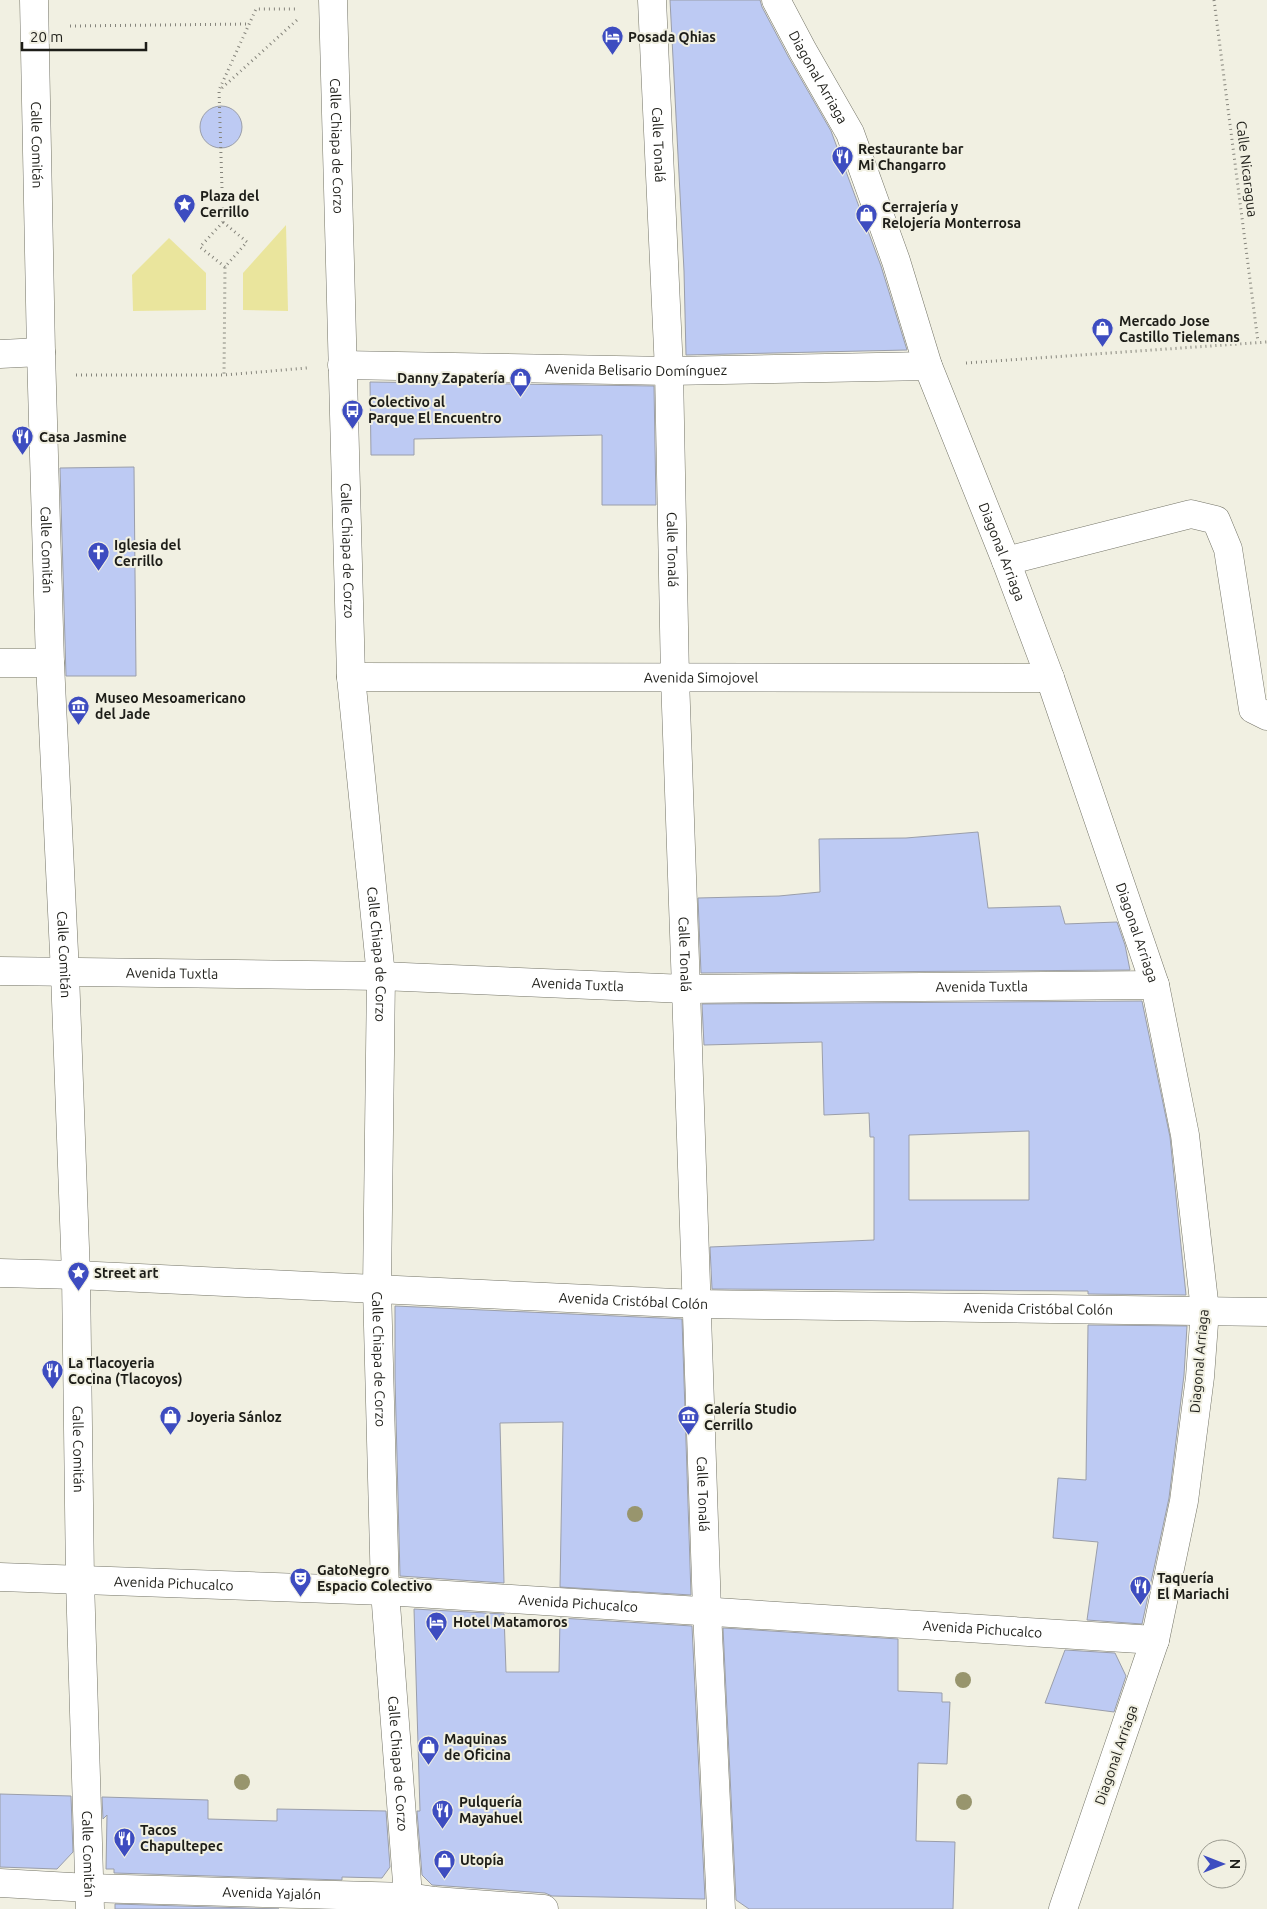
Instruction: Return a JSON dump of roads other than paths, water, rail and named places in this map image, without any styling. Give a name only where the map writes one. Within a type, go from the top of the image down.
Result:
[{"type":"street","name":"Calle Chiapa de Corzo","points":[[333,0],[351,677],[381,976],[377,1288],[386,1591],[408,1903]]},
{"type":"street","name":"Calle Tonalá","points":[[652,0],[669,371],[675,678],[707,1611],[720,1909]]},
{"type":"street","name":"Diagonal Arriaga","points":[[776,0],[802,51],[850,133],[896,262],[928,366],[1006,560],[1050,678],[1155,986],[1185,1135],[1205,1310],[1200,1377],[1184,1501],[1155,1640],[1063,1909]]},
{"type":"street","name":"Calle Comitán","points":[[34,13],[41,364],[50,663],[65,973],[76,1275],[80,1580],[90,1899]]},
{"type":"street","points":[[0,354],[41,364]]},
{"type":"street","name":"Avenida Belisario Domínguez","points":[[342,365],[669,371],[928,366]]},
{"type":"street","points":[[1006,560],[1191,514],[1216,520],[1228,549],[1253,709],[1267,716]]},
{"type":"street","points":[[0,663],[50,663]]},
{"type":"street","name":"Avenida Simojovel","points":[[351,677],[1050,678]]},
{"type":"street","name":"Avenida Tuxtla","points":[[0,971],[381,976],[686,989],[1155,986]]},
{"type":"street","name":"Avenida Cristóbal Colón","points":[[0,1273],[377,1288],[696,1304],[1267,1312]]},
{"type":"street","name":"Avenida Pichucalco","points":[[0,1577],[386,1591],[1155,1640]]},
{"type":"street","name":"Avenida Yajalón","points":[[0,1884],[90,1899],[408,1903],[435,1900],[544,1909]]},
{"type":"place","name":"Posada Qhias","points":[[612,56]]},
{"type":"place","name":"Restaurante bar Mi Changarro","points":[[842,176]]},
{"type":"place","name":"Plaza del Cerrillo","points":[[184,223]]},
{"type":"place","name":"Cerrajería y Relojería Monterrosa","points":[[866,234]]},
{"type":"place","name":"Mercado Jose Castillo Tielemans","points":[[1103,348]]},
{"type":"place","name":"Danny Zapatería","points":[[521,397]]},
{"type":"place","name":"Colectivo al Parque El Encuentro","points":[[352,429]]},
{"type":"place","name":"Casa Jasmine","points":[[23,456]]},
{"type":"place","name":"Iglesia del Cerrillo","points":[[98,572]]},
{"type":"place","name":"Museo Mesoamericano del Jade","points":[[79,725]]},
{"type":"place","name":"Street art","points":[[78,1292]]},
{"type":"place","name":"La Tlacoyeria Cocina (Tlacoyos)","points":[[52,1390]]},
{"type":"place","name":"Joyeria Sánloz","points":[[171,1436]]},
{"type":"place","name":"Galería Studio Cerrillo","points":[[688,1436]]},
{"type":"place","name":"GatoNegro Espacio Colectivo","points":[[301,1597]]},
{"type":"place","name":"Taquería El Mariachi","points":[[1141,1605]]},
{"type":"place","name":"Hotel Matamoros","points":[[437,1641]]},
{"type":"place","name":"Maquinas de Oficina","points":[[428,1766]]},
{"type":"place","name":"Pulquería Mayahuel","points":[[443,1829]]},
{"type":"place","name":"Tacos Chapultepec","points":[[124,1857]]},
{"type":"place","name":"Utopía","points":[[444,1879]]}]
